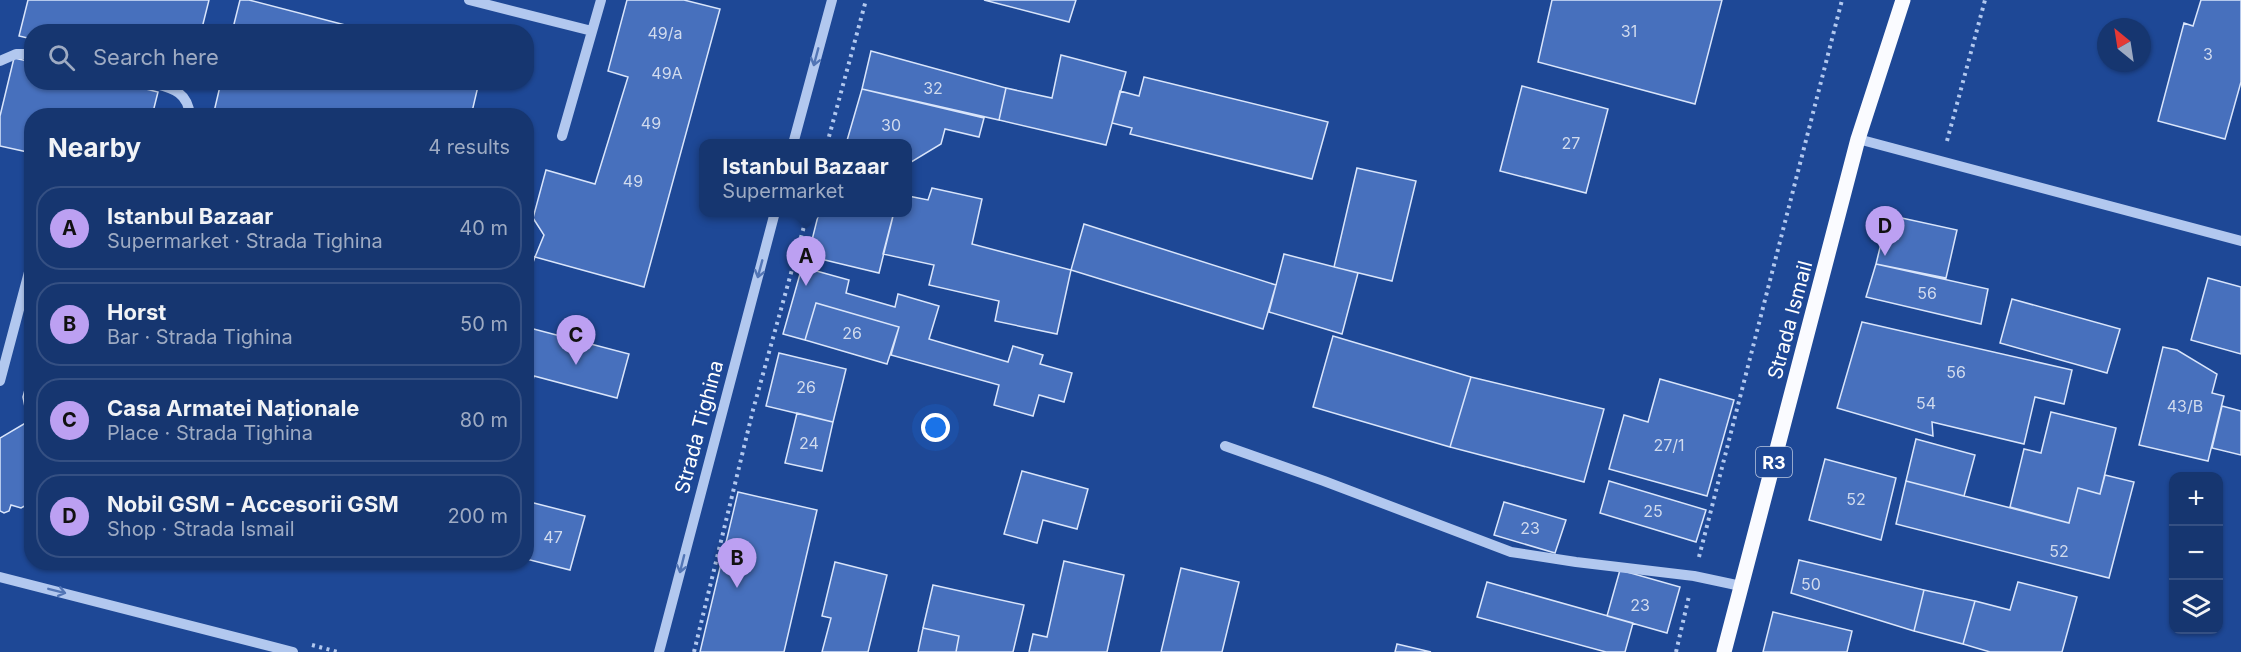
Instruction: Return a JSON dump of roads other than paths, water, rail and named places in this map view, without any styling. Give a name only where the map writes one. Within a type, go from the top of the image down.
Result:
[{"type":"main road","name":"Strada Ismail","points":[[1724,652],[1858,139],[1904,0]]},
{"type":"street","points":[[469,0],[591,31]]},
{"type":"street","points":[[562,136],[601,0]]},
{"type":"street","points":[[794,139],[831,0]]},
{"type":"street","points":[[0,61],[16,54],[24,54]]},
{"type":"street","points":[[174,90],[182,95],[189,108]]},
{"type":"street","points":[[1858,139],[2241,241]]},
{"type":"street","name":"Strada Tighina","points":[[659,652],[774,217]]},
{"type":"street","points":[[0,381],[24,291]]},
{"type":"street","points":[[1225,446],[1511,552],[1694,576],[1742,586]]},
{"type":"street","points":[[0,577],[294,652]]},
{"type":"place","name":"Nobil GSM - Accesorii GSM","points":[[1885,256]]},
{"type":"place","name":"Istanbul Bazaar","points":[[806,286]]},
{"type":"place","name":"Casa Armatei Naționale","points":[[576,365]]},
{"type":"place","name":"Horst","points":[[737,588]]}]
